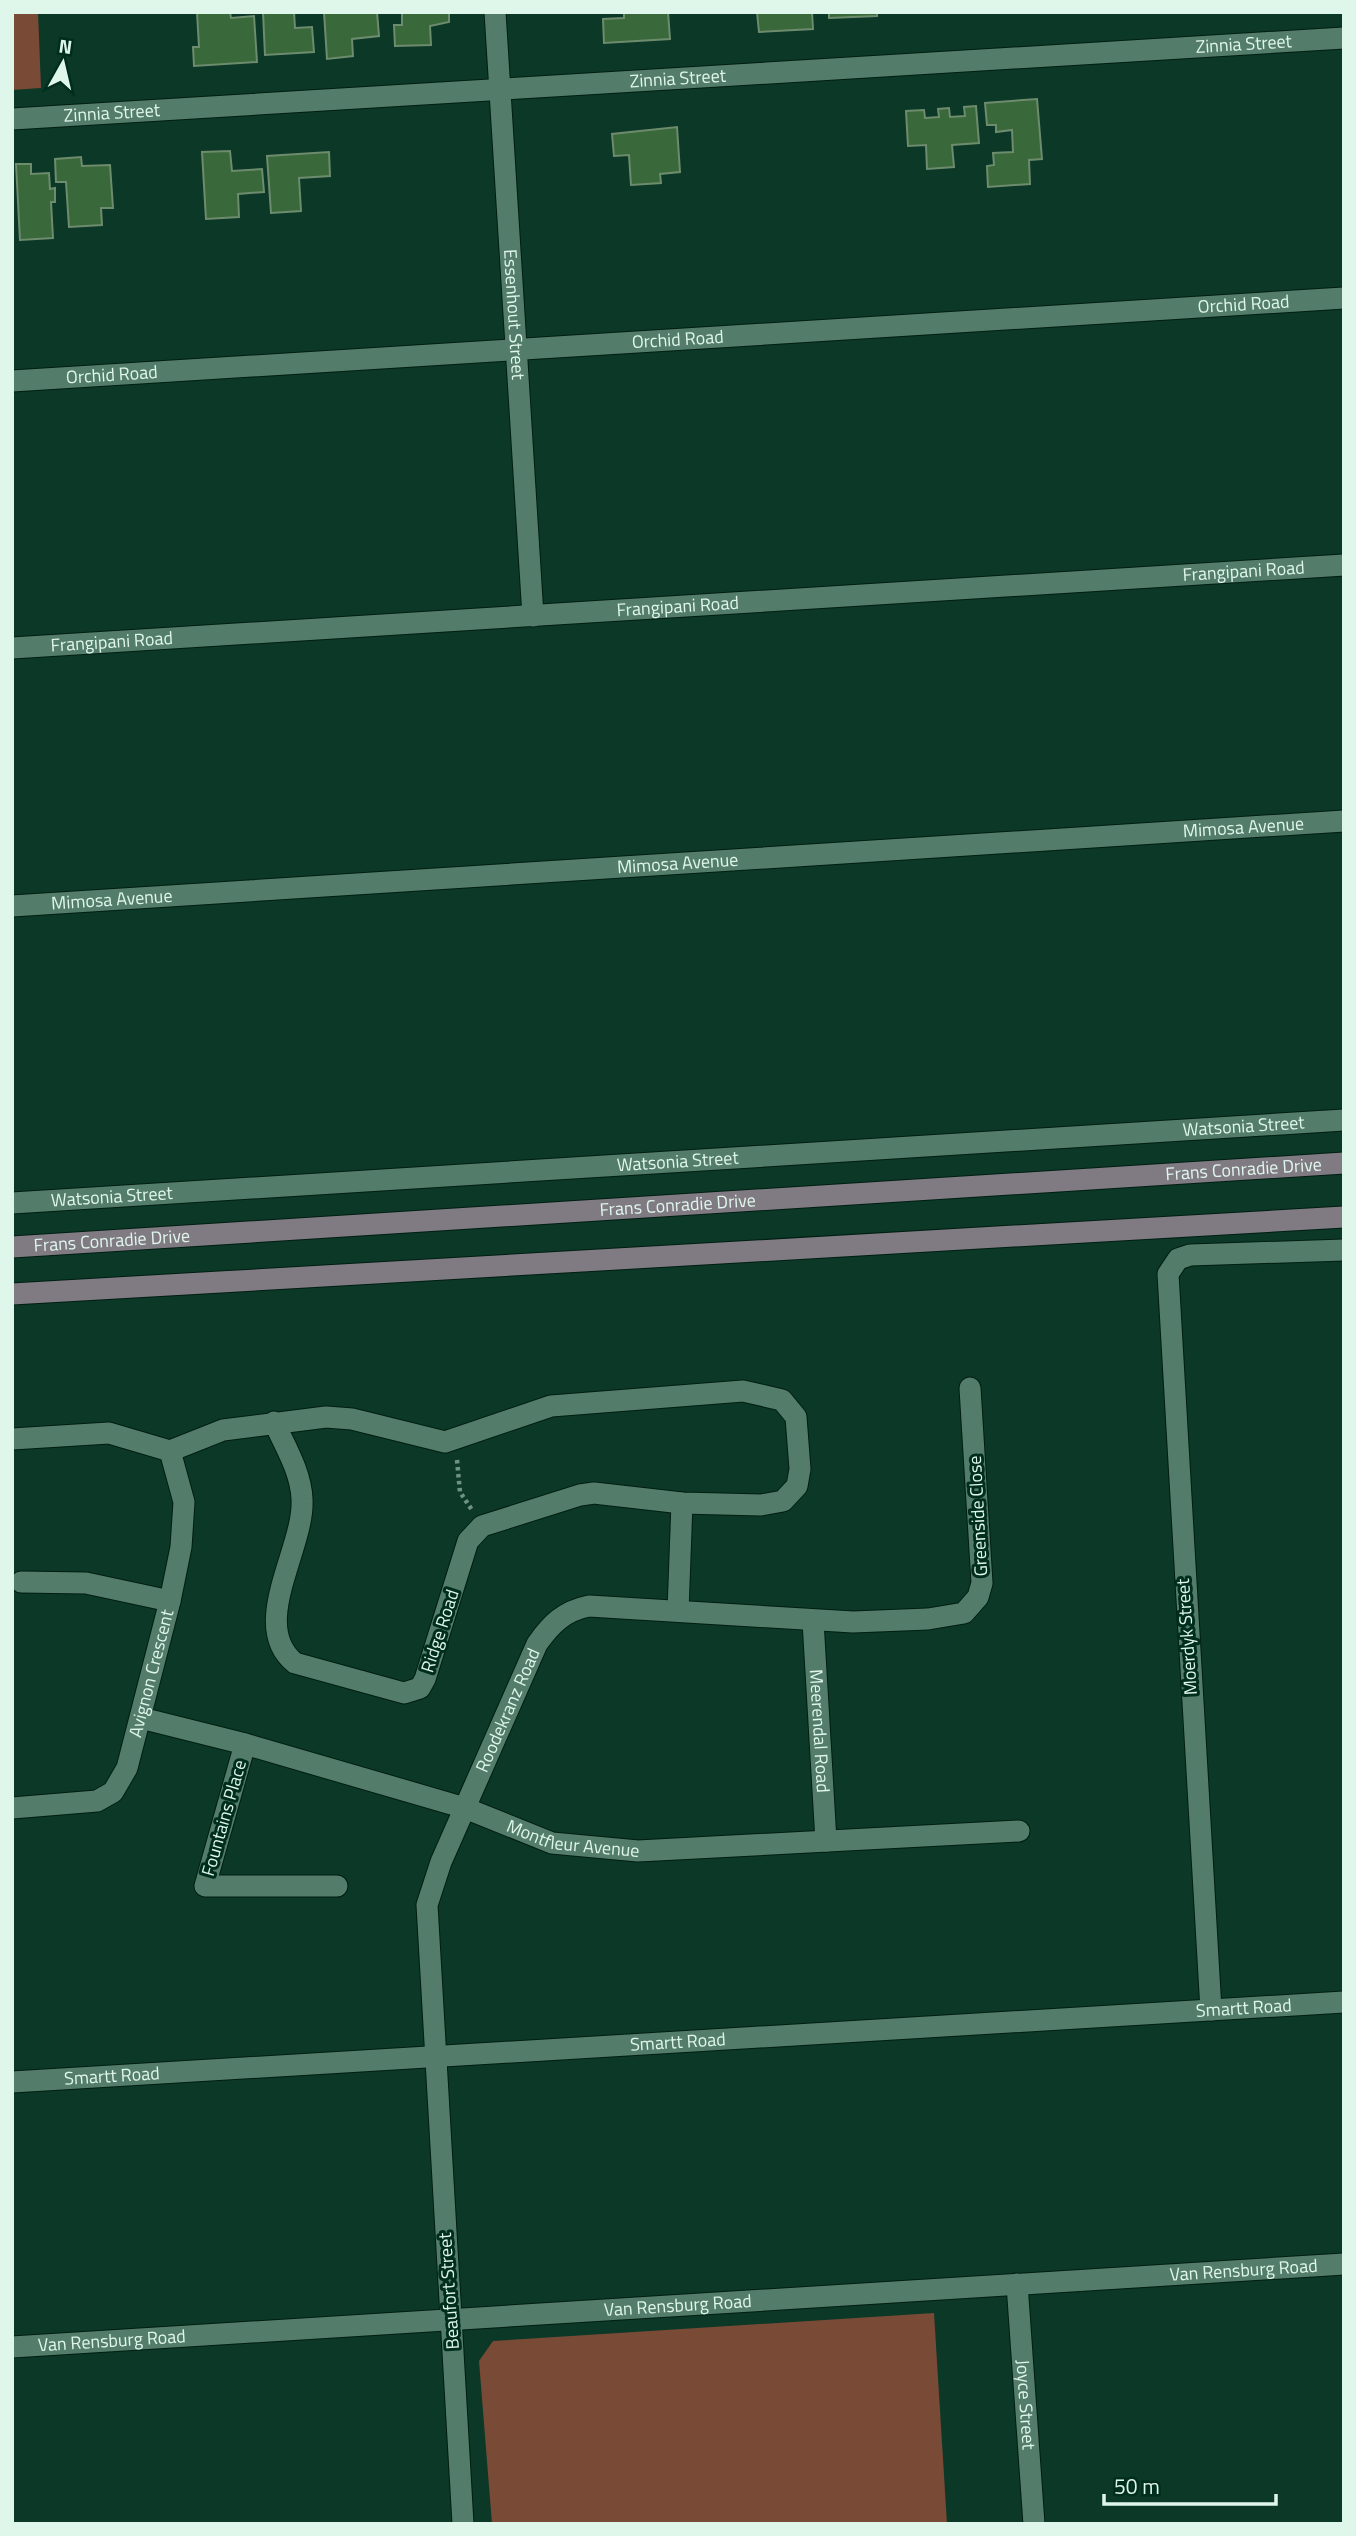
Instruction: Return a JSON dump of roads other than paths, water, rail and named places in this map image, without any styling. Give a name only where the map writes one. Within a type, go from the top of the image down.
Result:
[{"type":"main road","name":"Frans Conradie Drive","points":[[12,1247],[1344,1163]]},
{"type":"main road","points":[[12,1294],[1344,1217]]},
{"type":"street","name":"Essenhout Street","points":[[495,12],[533,616]]},
{"type":"street","name":"Zinnia Street","points":[[12,119],[1344,38]]},
{"type":"street","name":"Orchid Road","points":[[12,381],[1344,298]]},
{"type":"street","name":"Frangipani Road","points":[[12,648],[1344,565]]},
{"type":"street","name":"Mimosa Avenue","points":[[12,906],[1344,821]]},
{"type":"street","name":"Watsonia Street","points":[[12,1203],[1344,1120]]},
{"type":"street","name":"Moerdyk Street","points":[[1211,2010],[1166,1286],[1172,1265],[1191,1255],[1344,1250]]},
{"type":"street","name":"Greenside Close","points":[[813,1621],[953,1617],[964,1613],[973,1605],[982,1583],[970,1388]]},
{"type":"street","points":[[12,1439],[109,1433],[170,1451],[223,1430],[326,1417],[352,1419],[430,1440],[450,1441],[551,1406],[743,1391],[770,1395],[792,1409],[796,1417],[800,1469],[797,1486],[790,1495],[774,1504],[682,1503],[678,1611]]},
{"type":"street","name":"Ridge Road","points":[[274,1422],[298,1476],[302,1501],[275,1624],[276,1639],[284,1655],[295,1663],[387,1690],[404,1693],[420,1688],[468,1541],[482,1526],[594,1493],[682,1503]]},
{"type":"street","name":"Avignon Crescent","points":[[12,1808],[97,1801],[113,1792],[127,1769],[181,1547],[184,1503],[170,1451]]},
{"type":"street","points":[[21,1582],[86,1583],[170,1601]]},
{"type":"street","name":"Roodekranz Road","points":[[434,2059],[427,1905],[431,1886],[537,1644],[558,1619],[567,1612],[589,1606],[813,1621]]},
{"type":"street","name":"Meerendal Road","points":[[813,1621],[826,1841]]},
{"type":"street","name":"Montfleur Avenue","points":[[141,1718],[246,1744],[465,1808],[545,1841],[561,1844],[638,1851],[1019,1831]]},
{"type":"street","name":"Fountains Place","points":[[246,1744],[205,1886],[337,1886]]},
{"type":"street","name":"Smartt Road","points":[[12,2082],[434,2059],[1344,2002]]},
{"type":"street","name":"Beaufort Street","points":[[434,2059],[463,2524]]},
{"type":"street","name":"Van Rensburg Road","points":[[12,2347],[450,2319],[572,2315],[1344,2264]]},
{"type":"street","name":"Joyce Street","points":[[1017,2284],[1034,2524]]}]
